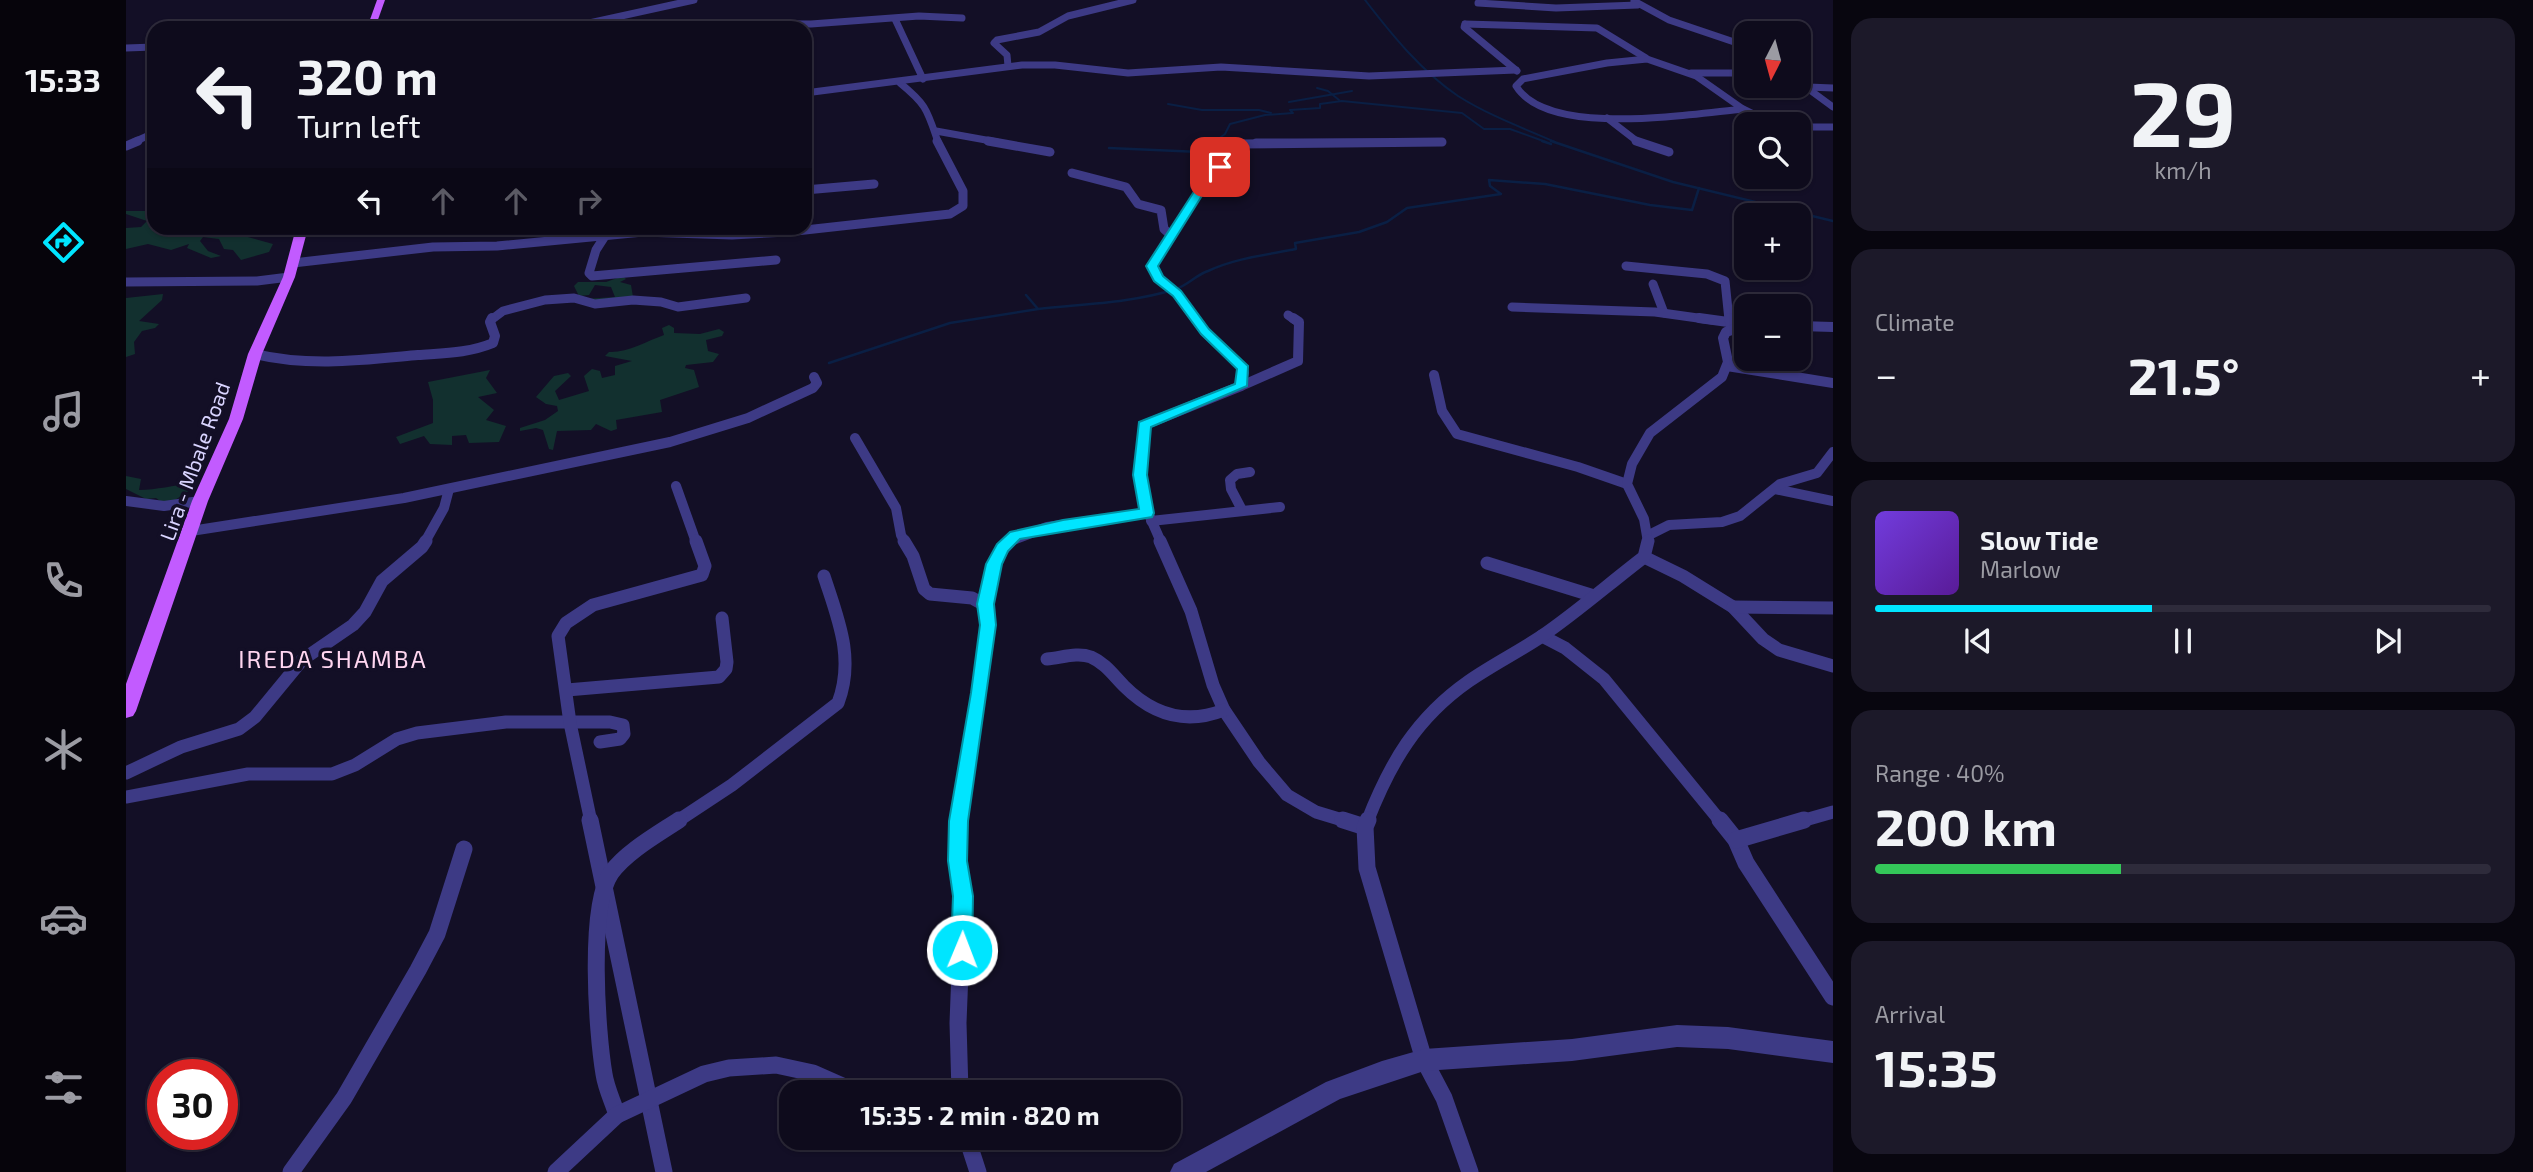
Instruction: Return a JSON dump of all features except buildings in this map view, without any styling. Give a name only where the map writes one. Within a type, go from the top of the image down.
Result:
[{"type":"main road","points":[[374,21],[382,0]]},
{"type":"main road","name":"Lira - Mbale Road","points":[[127,708],[200,501],[236,419],[255,354],[291,270],[300,235]]},
{"type":"street","points":[[598,21],[694,0]]},
{"type":"street","points":[[1008,66],[1007,55],[994,43],[997,40],[1039,32],[1068,16],[1133,0]]},
{"type":"street","points":[[1478,3],[1556,8],[1636,3],[1734,41]]},
{"type":"street","points":[[1556,8],[1597,28],[1647,58],[1687,72],[1749,112]]},
{"type":"street","points":[[812,24],[928,16],[962,18]]},
{"type":"street","points":[[895,19],[923,79]]},
{"type":"street","points":[[1523,79],[1463,25],[1590,26]]},
{"type":"street","points":[[127,49],[147,48]]},
{"type":"street","points":[[1647,58],[1523,79],[1517,84],[1517,90],[1538,106],[1577,118],[1664,117],[1743,109]]},
{"type":"street","points":[[812,92],[900,83],[1008,66],[1055,65],[1128,73],[1220,68],[1369,76],[1516,70]]},
{"type":"street","points":[[1687,72],[1734,74]]},
{"type":"street","points":[[812,228],[950,214],[962,207],[965,200],[959,183],[937,141],[936,131],[922,101],[900,83]]},
{"type":"street","points":[[1811,87],[1833,88]]},
{"type":"street","points":[[1811,89],[1833,107]]},
{"type":"street","points":[[1607,118],[1640,144],[1669,152]]},
{"type":"street","points":[[1811,127],[1833,127]]},
{"type":"street","points":[[936,131],[1050,152]]},
{"type":"street","points":[[126,146],[147,137]]},
{"type":"street","points":[[126,138],[147,142]]},
{"type":"street","points":[[1241,386],[1244,373],[1242,367],[1205,332],[1177,293],[1158,278],[1152,269],[1152,263],[1199,192],[1240,145],[1258,142],[1442,142]]},
{"type":"street","points":[[1072,173],[1126,187],[1138,204],[1161,210],[1164,229],[1172,236]]},
{"type":"street","points":[[812,189],[874,184]]},
{"type":"street","points":[[126,282],[257,281],[291,270],[433,247],[497,246],[615,235]]},
{"type":"street","points":[[605,236],[596,250],[589,273],[591,275],[776,260]]},
{"type":"street","points":[[1470,1172],[1444,1098],[1424,1060],[1367,868],[1365,827],[1385,776],[1410,736],[1432,711],[1469,680],[1542,636],[1644,557],[1650,546],[1643,516],[1627,484],[1629,469],[1636,450],[1643,441],[1673,412],[1723,376],[1727,366],[1724,338],[1729,324],[1728,288],[1725,281],[1707,274],[1626,266]]},
{"type":"street","points":[[1653,284],[1664,313]]},
{"type":"street","points":[[255,354],[272,359],[355,362],[463,351],[493,342],[495,336],[490,322],[495,315],[545,300],[574,298],[595,304],[633,300],[661,302],[678,307],[746,298]]},
{"type":"street","points":[[1512,307],[1664,313],[1734,324]]},
{"type":"street","points":[[1288,314],[1299,322],[1297,361],[1144,425],[1140,475],[1149,517],[1191,611],[1213,685],[1224,710],[1259,762],[1287,795],[1316,812],[1365,827]]},
{"type":"street","points":[[1811,326],[1833,327]]},
{"type":"street","points":[[1727,366],[1833,383]]},
{"type":"street","points":[[1434,375],[1443,411],[1457,434],[1578,467],[1627,484]]},
{"type":"street","points":[[191,531],[449,489],[691,437],[748,418],[812,389],[817,384],[814,377]]},
{"type":"street","points":[[855,438],[896,508],[901,535],[913,556],[924,589],[933,595],[972,598],[985,604]]},
{"type":"street","points":[[1649,535],[1671,524],[1716,523],[1748,512],[1780,484],[1821,470],[1833,452]]},
{"type":"street","points":[[1242,510],[1229,484],[1235,475],[1250,472]]},
{"type":"street","points":[[664,1172],[570,723],[558,636],[570,619],[599,602],[694,579],[704,572],[705,566],[676,486]]},
{"type":"street","points":[[126,773],[165,753],[239,729],[250,722],[290,672],[305,657],[353,625],[365,612],[382,581],[422,547],[444,509],[449,489]]},
{"type":"street","points":[[1774,489],[1833,501]]},
{"type":"street","points":[[126,501],[153,506],[200,501]]},
{"type":"street","points":[[960,1080],[958,1023],[963,896],[957,844],[988,625],[985,604],[994,564],[1002,548],[1015,536],[1063,525],[1280,507]]},
{"type":"street","points":[[1644,557],[1683,576],[1733,607],[1763,639],[1779,650],[1833,666]]},
{"type":"street","points":[[1487,563],[1594,596]]},
{"type":"street","points":[[617,1115],[606,1087],[596,972],[598,915],[605,886],[615,869],[642,845],[732,785],[838,703],[845,684],[846,646],[824,576]]},
{"type":"street","points":[[1733,607],[1833,608]]},
{"type":"street","points":[[567,690],[719,677],[727,662],[722,618]]},
{"type":"street","points":[[1542,636],[1565,648],[1604,679],[1736,840],[1746,863],[1833,997]]},
{"type":"street","points":[[1047,659],[1081,656],[1091,658],[1111,672],[1129,691],[1163,714],[1201,719],[1224,710]]},
{"type":"street","points":[[126,797],[248,775],[332,774],[355,765],[397,738],[506,722],[618,722],[623,725],[624,734],[620,739],[600,741]]},
{"type":"street","points":[[1736,840],[1833,813]]},
{"type":"street","points":[[291,1172],[344,1098],[418,971],[437,934],[464,849]]},
{"type":"street","points":[[1182,1172],[1334,1090],[1424,1060],[1572,1050],[1677,1036],[1728,1038],[1833,1052]]},
{"type":"street","points":[[556,1172],[617,1115],[704,1074],[761,1064],[813,1073],[829,1080]]},
{"type":"street","points":[[971,1150],[978,1172]]},
{"type":"green space","points":[[126,211],[147,211],[147,221],[126,214]]},
{"type":"green space","points":[[147,221],[147,235],[241,235],[273,244],[269,252],[241,260],[233,250],[224,249],[219,239],[203,237],[200,241],[208,251],[221,256],[211,258],[187,248],[189,244],[171,250],[148,244],[126,249],[126,228],[141,227]]},
{"type":"green space","points":[[623,276],[626,279],[620,282],[631,285],[633,297],[594,303],[584,299],[615,297],[611,287],[595,285],[589,295],[579,296],[574,286],[578,282],[606,282]]},
{"type":"green space","points":[[163,294],[162,300],[139,321],[159,324],[155,328],[142,331],[134,342],[135,354],[126,357],[126,298]]},
{"type":"green space","points":[[669,325],[674,328],[674,333],[700,334],[719,329],[724,332],[722,336],[706,340],[708,351],[719,354],[713,362],[686,365],[685,368],[694,370],[699,387],[660,400],[662,412],[616,420],[617,429],[611,431],[596,424],[591,430],[557,431],[553,450],[549,449],[543,430],[536,428],[520,431],[520,428],[545,420],[558,411],[557,406],[546,404],[536,397],[554,376],[568,373],[571,376],[555,391],[559,400],[589,391],[584,376],[592,369],[600,371],[602,378],[615,375],[615,366],[632,361],[605,356],[609,352],[630,349],[664,335],[662,328]]},
{"type":"green space","points":[[490,370],[486,378],[497,393],[478,397],[494,410],[486,420],[506,426],[499,442],[469,443],[466,435],[452,436],[452,445],[430,444],[424,436],[400,444],[396,437],[433,423],[433,400],[428,382]]},
{"type":"green space","points":[[126,476],[141,479],[139,490],[192,484],[190,490],[172,502],[163,503],[156,498],[146,499],[126,489]]},
{"type":"waterway","points":[[1365,0],[1408,52],[1444,86],[1481,109],[1555,142]]},
{"type":"waterway","points":[[1317,88],[1332,94]]},
{"type":"waterway","points":[[1332,94],[1352,91]]},
{"type":"waterway","points":[[1289,102],[1332,94]]},
{"type":"waterway","points":[[1332,94],[1339,100]]},
{"type":"waterway","points":[[1214,142],[1225,134],[1230,124],[1265,115],[1293,113],[1290,110],[1320,108],[1320,104],[1342,101],[1462,113],[1484,129],[1510,129],[1546,142]]},
{"type":"waterway","points":[[1168,104],[1202,110],[1259,110],[1271,113]]},
{"type":"waterway","points":[[1109,148],[1200,152],[1216,141]]},
{"type":"waterway","points":[[1542,141],[1551,144]]},
{"type":"waterway","points":[[1551,141],[1699,188]]},
{"type":"waterway","points":[[1038,309],[1159,294],[1180,287],[1229,263],[1296,249],[1295,243],[1359,232],[1387,222],[1407,208],[1501,194],[1490,186],[1489,180],[1545,184],[1650,205],[1692,210],[1699,188]]},
{"type":"waterway","points":[[1699,188],[1833,221]]},
{"type":"waterway","points":[[1026,295],[1038,309]]},
{"type":"waterway","points":[[829,363],[950,323],[1038,309]]},
{"type":"district","name":"IREDA SHAMBA","points":[[333,658]]},
{"type":"route","points":[[962,950],[963,896],[957,861],[958,821],[980,693],[988,625],[988,607],[985,604],[994,564],[1006,542],[1015,536],[1063,525],[1147,513],[1140,475],[1144,425],[1241,386],[1243,369],[1205,332],[1177,293],[1158,278],[1152,269],[1152,263],[1199,192],[1220,167]]}]
